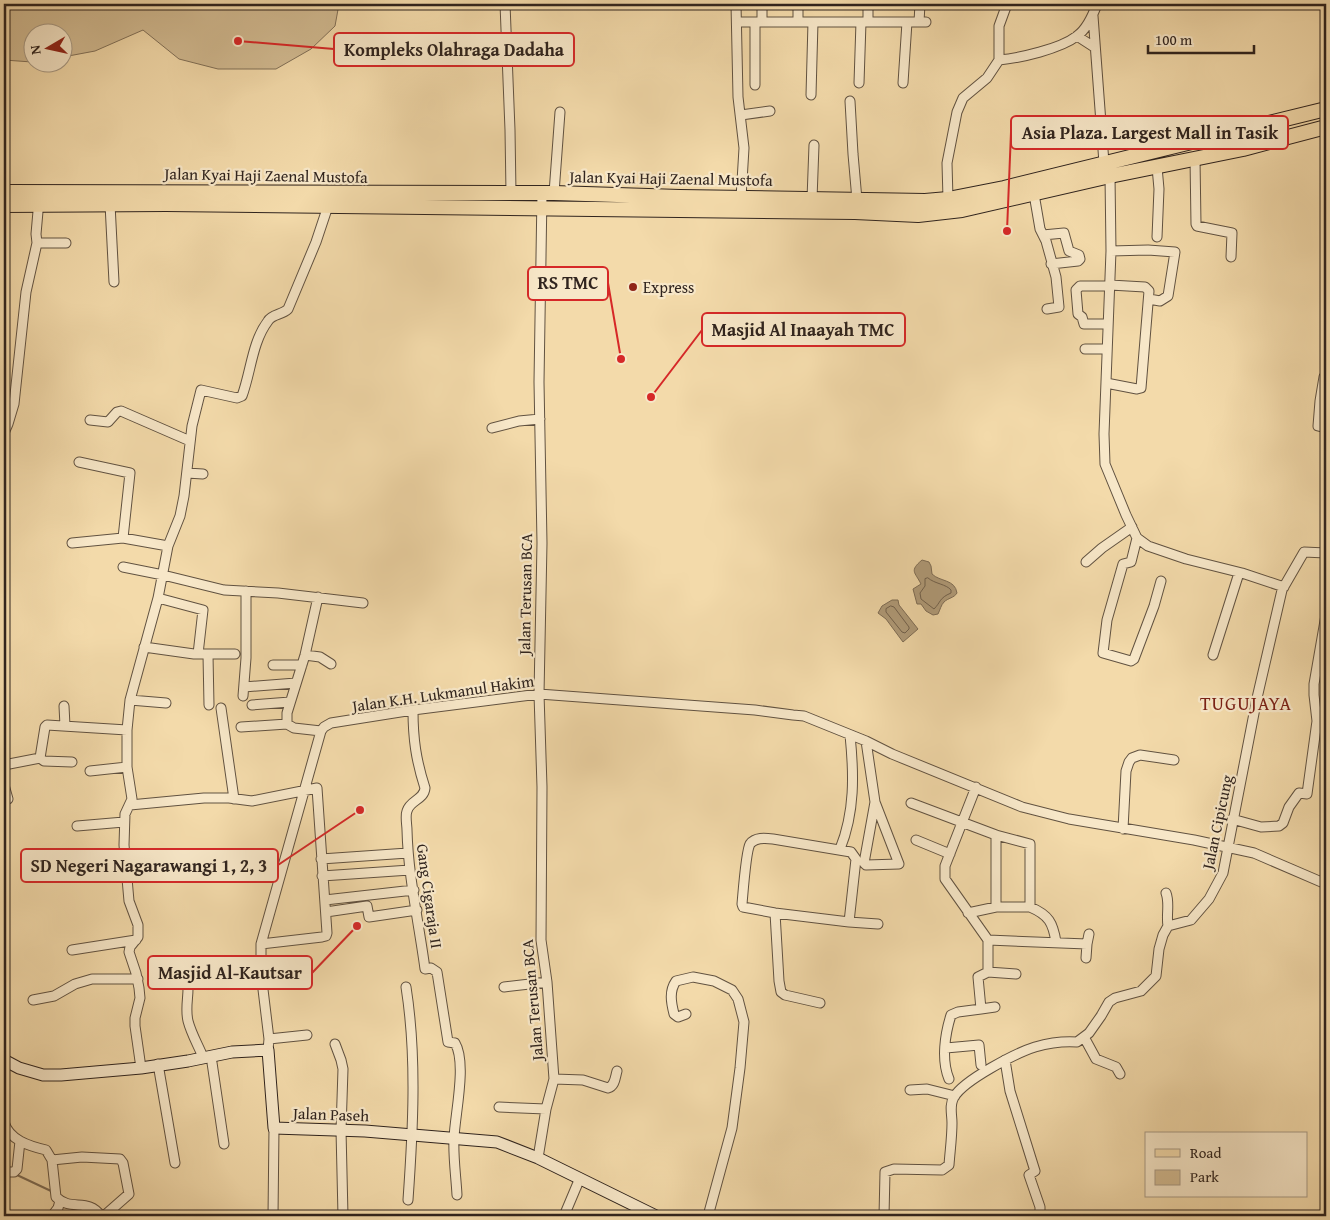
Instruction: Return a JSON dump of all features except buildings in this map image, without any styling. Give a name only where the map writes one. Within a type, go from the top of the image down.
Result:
[{"type":"main road","name":"Jalan Kyai Haji Zaenal Mustofa","points":[[4,205],[39,198],[166,198],[432,200],[540,208],[812,199],[857,200],[904,207],[918,215],[962,210],[1025,192],[1104,163],[1270,124],[1326,108]]},
{"type":"main road","name":"Jalan Kyai Haji Zaenal Mustofa","points":[[750,202],[904,207],[948,198],[1025,192],[1243,149],[1326,127]]},
{"type":"main road","points":[[1238,130],[1243,149]]},
{"type":"main road","name":"Jalan Kyai Haji Zaenal Mustofa","points":[[4,192],[39,198],[110,204],[166,198]]},
{"type":"main road","name":"Jalan Kyai Haji Zaenal Mustofa","points":[[295,199],[328,206],[511,193],[548,193],[679,204]]},
{"type":"street","points":[[505,4],[511,193]]},
{"type":"street","points":[[736,4],[738,96],[750,202]]},
{"type":"street","points":[[755,85],[762,4]]},
{"type":"street","points":[[798,4],[798,22]]},
{"type":"street","points":[[860,83],[864,22],[868,4]]},
{"type":"street","points":[[737,22],[923,22],[920,4]]},
{"type":"street","points":[[948,198],[947,163],[957,112],[963,98],[987,78],[999,60],[999,26],[1007,4]]},
{"type":"street","points":[[999,60],[1018,58],[1077,36],[1093,16],[1097,4]]},
{"type":"street","points":[[1093,16],[1104,163]]},
{"type":"street","points":[[811,95],[813,22]]},
{"type":"street","points":[[903,83],[907,22]]},
{"type":"street","points":[[1077,36],[1094,47]]},
{"type":"street","points":[[850,101],[852,154],[857,200]]},
{"type":"street","points":[[741,115],[770,111]]},
{"type":"street","name":"Jalan Terusan BCA","points":[[538,1158],[546,1109],[554,1079],[547,982],[541,940],[542,788],[539,694],[542,543],[540,208],[548,193],[560,112]]},
{"type":"street","points":[[812,199],[814,145]]},
{"type":"street","points":[[1195,159],[1196,224],[1197,226],[1232,233],[1231,257]]},
{"type":"street","points":[[1156,167],[1159,189],[1157,237]]},
{"type":"street","points":[[1110,176],[1111,251],[1104,434],[1106,467],[1137,538],[1148,546],[1284,587]]},
{"type":"street","points":[[1025,192],[1046,241],[1056,277],[1059,307]]},
{"type":"street","points":[[4,433],[14,404],[26,292],[37,244],[39,198]]},
{"type":"street","points":[[110,204],[114,282]]},
{"type":"street","points":[[141,1068],[134,1026],[140,998],[138,979],[129,952],[130,947],[136,940],[138,925],[129,901],[124,847],[125,814],[132,799],[127,767],[127,730],[130,700],[164,575],[168,546],[184,517],[184,496],[190,441],[201,390],[237,398],[242,396],[257,342],[265,324],[270,318],[288,309],[328,206]]},
{"type":"street","points":[[1043,235],[1064,233],[1070,251],[1079,255],[1080,259],[1078,261],[1051,264]]},
{"type":"street","points":[[37,244],[66,243]]},
{"type":"street","points":[[1111,251],[1148,250],[1175,252],[1168,296],[1160,301],[1149,299]]},
{"type":"street","points":[[1106,383],[1137,389],[1142,384],[1150,291],[1145,286],[1080,286],[1076,290],[1077,306],[1078,314],[1082,317],[1084,324],[1108,324]]},
{"type":"street","points":[[1047,309],[1077,306]]},
{"type":"street","points":[[1085,349],[1107,349]]},
{"type":"street","points":[[1326,375],[1324,377],[1323,401],[1318,426],[1326,428]]},
{"type":"street","points":[[90,420],[108,422],[117,412],[121,411],[190,441]]},
{"type":"street","points":[[492,428],[518,421],[540,419]]},
{"type":"street","points":[[79,462],[130,473],[123,538]]},
{"type":"street","points":[[187,473],[203,474]]},
{"type":"street","points":[[1086,562],[1132,527]]},
{"type":"street","points":[[72,543],[123,538],[168,546]]},
{"type":"street","points":[[1137,538],[1131,562],[1123,564],[1107,620],[1103,653],[1134,659],[1154,606],[1161,581]]},
{"type":"street","name":"Jalan Cipicung","points":[[1168,926],[1191,920],[1209,900],[1223,873],[1257,698],[1284,587],[1304,552],[1326,553]]},
{"type":"street","points":[[123,567],[224,590],[318,597],[363,603]]},
{"type":"street","points":[[1213,655],[1239,573]]},
{"type":"street","points":[[246,591],[244,691],[296,683]]},
{"type":"street","points":[[287,724],[290,702],[305,655],[318,597]]},
{"type":"street","points":[[158,598],[203,610],[198,654]]},
{"type":"street","points":[[1232,819],[1261,827],[1278,826],[1283,823],[1289,807],[1299,793],[1307,794],[1318,721],[1314,684],[1326,615]]},
{"type":"street","points":[[144,647],[208,655],[235,654]]},
{"type":"street","points":[[208,655],[209,705]]},
{"type":"street","points":[[305,655],[320,657],[331,664]]},
{"type":"street","points":[[273,665],[302,665]]},
{"type":"street","name":"Jalan K.H. Lukmanul Hakim","points":[[321,731],[331,723],[413,710],[539,694],[792,714],[804,716],[866,741],[892,754],[1022,806],[1069,819],[1194,840],[1228,848]]},
{"type":"street","points":[[130,700],[166,703]]},
{"type":"street","points":[[252,705],[290,702]]},
{"type":"street","points":[[64,706],[65,726]]},
{"type":"street","points":[[220,708],[234,799]]},
{"type":"street","name":"Gang Cigaraja II","points":[[413,710],[415,753],[425,788],[422,797],[407,810],[408,853],[425,968],[431,968],[437,972],[448,1042],[455,1043],[459,1049],[460,1076],[454,1139]]},
{"type":"street","points":[[241,728],[287,724],[294,728],[321,731],[260,944],[268,1045]]},
{"type":"street","points":[[40,758],[46,726],[127,730]]},
{"type":"street","points":[[840,849],[850,818],[853,792],[854,768],[850,735]]},
{"type":"street","points":[[866,741],[875,802],[899,864],[864,863],[875,802]]},
{"type":"street","points":[[1123,829],[1126,772],[1129,762],[1132,758],[1140,756],[1174,760]]},
{"type":"street","points":[[4,765],[40,758],[44,761],[72,762]]},
{"type":"street","points":[[90,771],[127,767]]},
{"type":"street","points":[[4,785],[8,799]]},
{"type":"street","points":[[976,787],[945,866],[944,876],[988,940],[988,972]]},
{"type":"street","points":[[130,805],[204,798],[252,801],[317,788],[326,936],[260,944]]},
{"type":"street","points":[[912,803],[996,835],[1030,844],[1030,907]]},
{"type":"street","points":[[77,826],[124,822]]},
{"type":"street","points":[[871,828],[886,827]]},
{"type":"street","points":[[996,835],[996,907]]},
{"type":"street","points":[[849,922],[856,858],[851,852],[773,839],[761,838],[752,842],[749,846],[742,906],[746,909],[849,922],[878,924]]},
{"type":"street","points":[[916,840],[950,854]]},
{"type":"street","points":[[1228,848],[1254,854],[1326,884]]},
{"type":"street","points":[[321,859],[408,853]]},
{"type":"street","points":[[322,876],[410,870]]},
{"type":"street","points":[[325,900],[414,890]]},
{"type":"street","points":[[884,1216],[885,1172],[894,1169],[942,1170],[949,1165],[951,1109],[957,1093],[968,1083],[1005,1060],[1035,1047],[1065,1041],[1077,1042],[1084,1037],[1102,1016],[1109,1002],[1115,998],[1141,991],[1156,976],[1159,949],[1168,926],[1168,901],[1166,893]]},
{"type":"street","points":[[326,912],[367,906],[369,917],[417,910]]},
{"type":"street","points":[[968,913],[996,907],[1030,907],[1038,910],[1050,920],[1056,942]]},
{"type":"street","points":[[775,913],[781,992],[787,996],[820,1004]]},
{"type":"street","points":[[988,940],[1056,942],[1088,939],[1086,958]]},
{"type":"street","points":[[72,950],[136,940]]},
{"type":"street","points":[[179,964],[185,970],[188,979],[187,1018],[207,1056],[224,1144]]},
{"type":"street","points":[[980,1009],[978,977],[988,972],[1016,974]]},
{"type":"street","points":[[240,974],[261,973]]},
{"type":"street","points":[[686,1014],[678,1017],[674,1014],[671,1004],[671,988],[676,981],[693,976],[714,981],[732,990],[738,999],[744,1022],[732,1128],[708,1216]]},
{"type":"street","points":[[33,1000],[54,996],[75,984],[92,980],[138,979]]},
{"type":"street","points":[[504,987],[547,982]]},
{"type":"street","points":[[406,987],[412,1041],[412,1134],[408,1200]]},
{"type":"street","points":[[949,1079],[944,1064],[951,1014],[995,1007]]},
{"type":"street","points":[[4,1060],[19,1068],[43,1075],[141,1068],[232,1052],[307,1036]]},
{"type":"street","points":[[1084,1037],[1096,1059],[1116,1067],[1120,1074]]},
{"type":"street","points":[[335,1044],[342,1069],[343,1216]]},
{"type":"street","name":"Jalan Paseh","points":[[268,1045],[274,1128],[412,1134],[497,1142],[538,1158],[656,1216]]},
{"type":"street","points":[[946,1048],[979,1045],[981,1065]]},
{"type":"street","points":[[1005,1060],[1010,1091],[1035,1171],[1029,1175],[1040,1206],[1040,1216]]},
{"type":"street","points":[[158,1064],[175,1163]]},
{"type":"street","points":[[554,1079],[583,1080],[608,1088],[612,1086],[617,1071]]},
{"type":"street","points":[[910,1090],[928,1089],[957,1093]]},
{"type":"street","points":[[499,1107],[546,1109]]},
{"type":"street","points":[[4,1122],[10,1134],[20,1141],[29,1146],[46,1150],[52,1160],[54,1193],[59,1203]]},
{"type":"street","points":[[273,1216],[274,1128]]},
{"type":"street","points":[[454,1139],[457,1196]]},
{"type":"street","points":[[4,1172],[14,1172],[17,1169],[20,1141]]},
{"type":"street","points":[[52,1160],[82,1157],[120,1158],[123,1163],[130,1193],[104,1216]]},
{"type":"street","points":[[564,1216],[580,1178]]},
{"type":"street","points":[[52,1216],[59,1203]]},
{"type":"street","points":[[59,1203],[89,1206],[94,1208],[100,1216]]},
{"type":"green space","points":[[4,4],[339,4],[335,26],[311,49],[276,69],[218,69],[179,59],[143,30],[95,51],[72,55],[72,22],[22,22],[22,61],[4,60]]},
{"type":"water","points":[[922,560],[929,562],[932,574],[935,577],[950,583],[956,588],[957,593],[944,602],[938,614],[933,615],[926,611],[921,604],[917,604],[913,589],[921,584],[914,569]]},
{"type":"water","points":[[892,600],[898,600],[899,605],[918,629],[903,642],[886,619],[878,613],[882,606]]},
{"type":"waterway","points":[[17,1175],[51,1191]]},
{"type":"place","name":"Kompleks Olahraga Dadaha","points":[[238,41]]},
{"type":"place","name":"Asia Plaza. Largest Mall in Tasik","points":[[1007,231]]},
{"type":"place","name":"Express","points":[[633,287]]},
{"type":"place","name":"RS TMC","points":[[621,359]]},
{"type":"place","name":"Masjid Al Inaayah TMC","points":[[651,397]]},
{"type":"place","name":"SD Negeri Nagarawangi 1, 2, 3","points":[[360,810]]},
{"type":"place","name":"Masjid Al-Kautsar","points":[[357,926]]},
{"type":"district","name":"TUGUJAYA","points":[[1246,703]]}]
